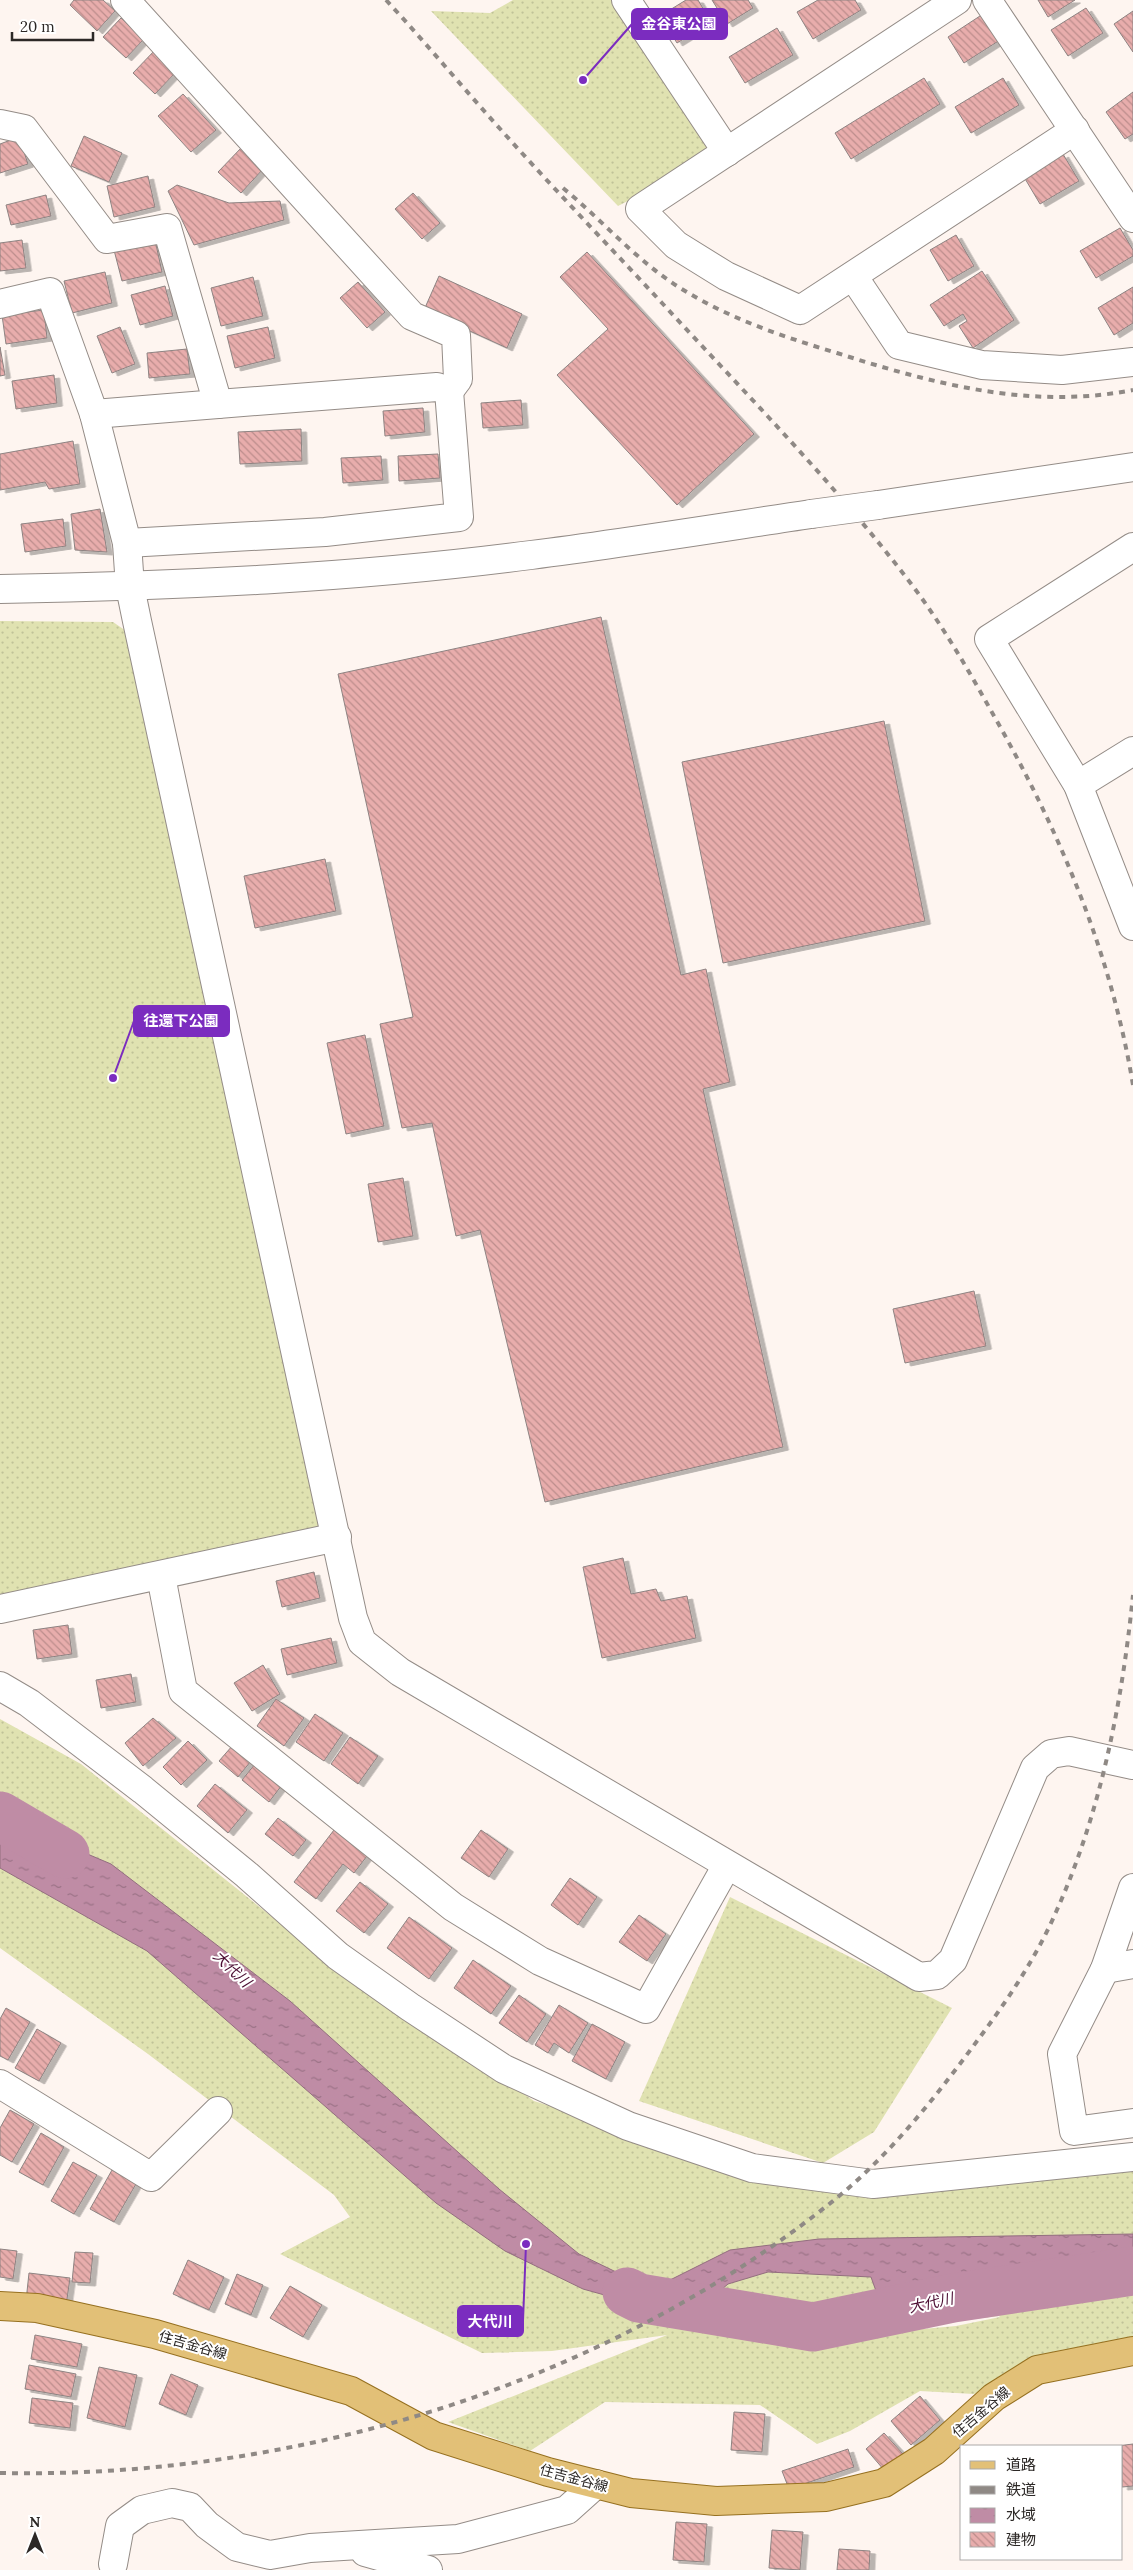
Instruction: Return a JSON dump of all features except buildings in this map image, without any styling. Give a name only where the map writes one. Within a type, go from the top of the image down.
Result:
[{"type":"main road","name":"住吉金谷線","points":[[0,2306],[37,2308],[155,2334],[351,2391],[434,2436],[548,2472],[631,2493],[716,2501],[826,2498],[884,2483],[934,2451],[994,2397],[1037,2370],[1133,2351]]},
{"type":"street","points":[[125,0],[412,316],[456,336],[458,378],[450,391],[460,517],[326,532],[127,543]]},
{"type":"street","points":[[957,0],[640,209],[676,245],[718,271],[800,310],[1075,130]]},
{"type":"street","points":[[987,0],[1133,218]]},
{"type":"street","points":[[634,3],[727,152]]},
{"type":"street","points":[[0,124],[24,129],[107,239],[167,228],[218,404]]},
{"type":"street","points":[[853,276],[899,345],[982,365],[1062,370],[1133,362]]},
{"type":"street","points":[[0,304],[50,292],[94,414],[127,543],[130,587],[353,1618],[362,1642],[400,1672],[918,1977],[937,1975],[953,1960],[1035,1768],[1051,1754],[1069,1751],[1133,1765]]},
{"type":"street","points":[[94,414],[437,387],[450,391]]},
{"type":"street","points":[[0,589],[130,587],[282,578],[441,565],[531,555],[1133,467]]},
{"type":"street","points":[[1133,547],[989,639],[1078,785],[1133,926]]},
{"type":"street","points":[[1078,785],[1133,751]]},
{"type":"street","points":[[0,1610],[337,1537]]},
{"type":"street","points":[[161,1576],[183,1691],[453,1907],[540,1961],[646,2009],[728,1865]]},
{"type":"street","points":[[0,1686],[28,1703],[143,1790],[247,1875],[338,1956],[410,2007],[504,2069],[628,2126],[752,2168],[873,2184],[1133,2157]]},
{"type":"street","points":[[1133,1888],[1105,1969],[1062,2054],[1074,2131],[1133,2123]]},
{"type":"street","points":[[1105,1969],[1133,1964]]},
{"type":"street","points":[[0,2084],[151,2177],[218,2110]]},
{"type":"street","points":[[113,2564],[120,2526],[142,2510],[172,2503],[190,2507],[207,2525],[237,2547],[270,2555],[310,2548],[458,2539],[567,2510],[596,2484]]},
{"type":"street","points":[[345,2546],[428,2570]]},
{"type":"green space","points":[[513,0],[617,0],[715,146],[710,159],[618,206],[431,11],[490,13]]},
{"type":"green space","points":[[0,621],[113,622],[129,633],[322,1523],[311,1536],[0,1597]]},
{"type":"green space","points":[[0,1719],[81,1764],[276,1920],[534,2101],[805,2186],[1133,2168],[1133,2341],[1061,2350],[974,2394],[920,2391],[850,2431],[817,2444],[760,2405],[605,2402],[530,2451],[448,2422],[667,2335],[552,2351],[482,2353],[280,2254],[350,2217],[334,2195],[148,2054],[0,1948]],"holes":[[[1000,2317],[956,2326],[789,2341]]]},
{"type":"green space","points":[[730,1897],[952,2008],[874,2132],[823,2163],[639,2101]]},
{"type":"water","points":[[0,1817],[111,1864],[290,2001],[499,2189],[579,2254],[614,2271],[658,2286],[730,2250],[819,2239],[1133,2234],[1133,2289],[1057,2296],[1016,2278],[876,2291],[871,2277],[768,2272],[728,2284],[714,2296],[676,2315],[583,2289],[505,2251],[436,2203],[147,1951],[0,1868]]},
{"type":"waterway","name":"大代川","points":[[0,1816],[65,1854]]},
{"type":"waterway","name":"大代川","points":[[627,2292],[639,2298],[813,2327],[953,2298],[1133,2271]]},
{"type":"railway","points":[[386,0],[487,115],[822,476],[883,548],[934,616],[985,699],[1018,760],[1061,849],[1097,941],[1111,988],[1133,1085]]},
{"type":"railway","points":[[563,188],[633,252],[677,286],[715,308],[775,333],[910,375],[983,391],[1057,397],[1133,390]]},
{"type":"railway","points":[[0,2473],[111,2471],[222,2459],[332,2438],[440,2409],[545,2370],[646,2322],[743,2266],[833,2201],[854,2184],[892,2146],[945,2084],[1010,1995],[1048,1929],[1072,1874],[1097,1796],[1116,1716],[1133,1595]]},
{"type":"place","name":"金谷東公園","points":[[583,80]]},
{"type":"place","name":"往還下公園","points":[[113,1078]]},
{"type":"place","name":"大代川","points":[[526,2244]]}]
